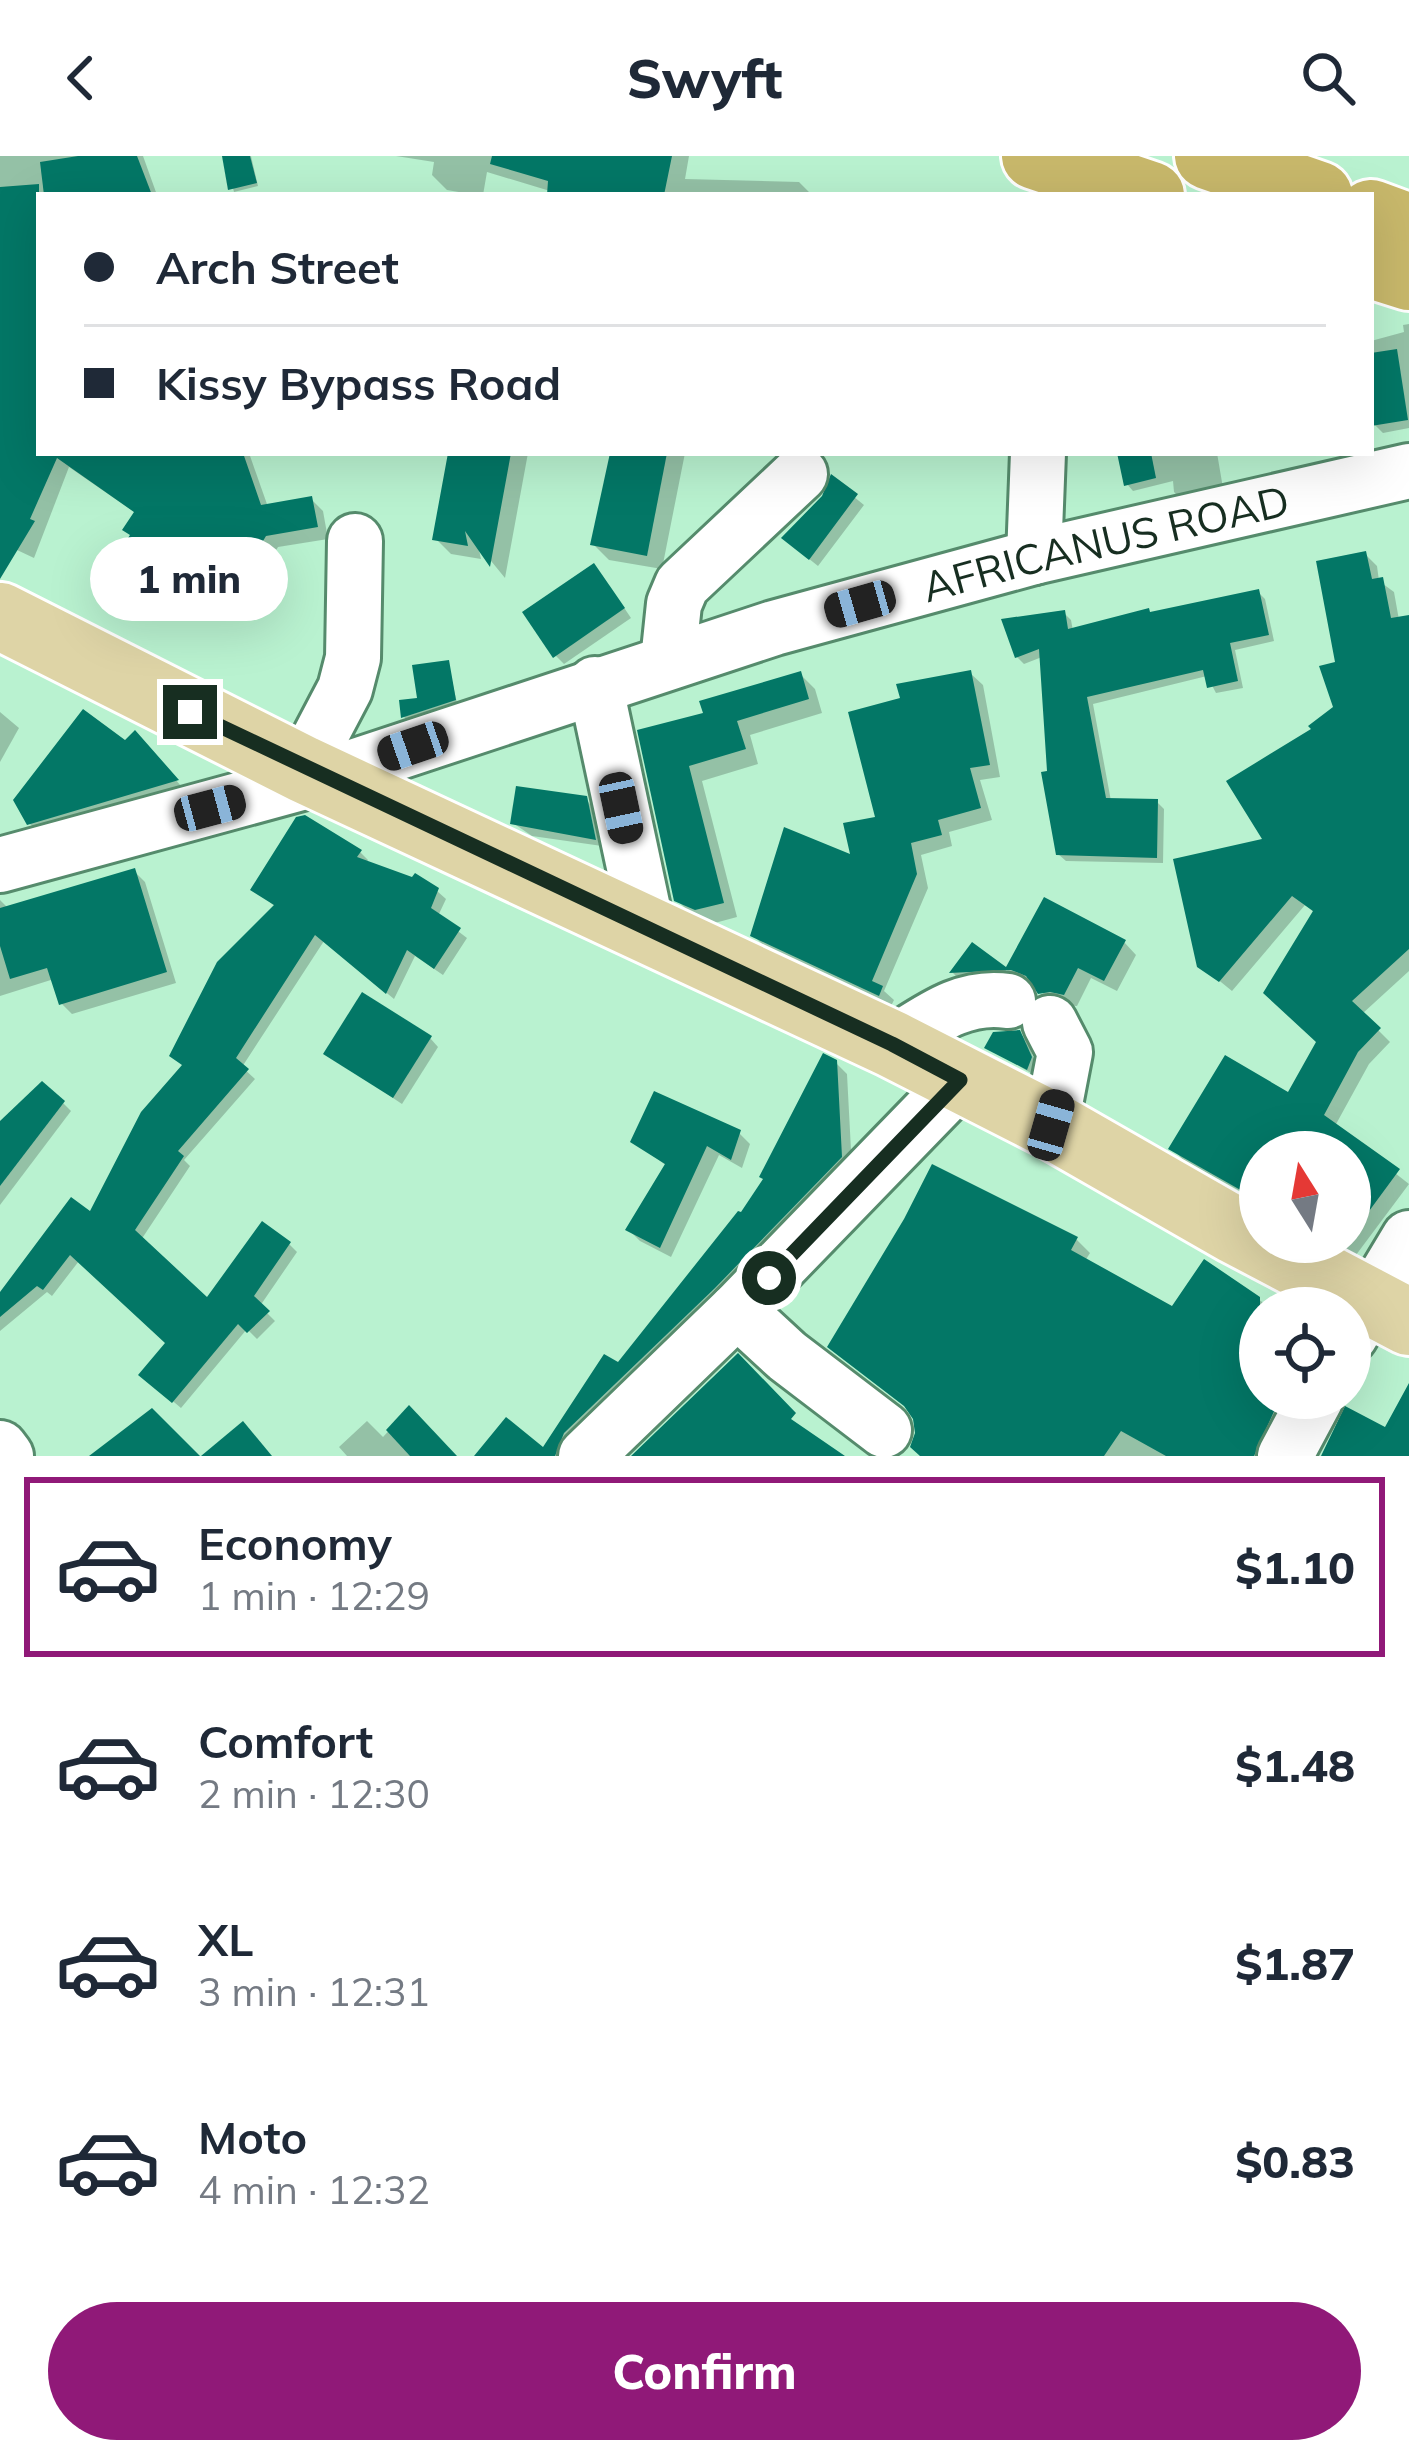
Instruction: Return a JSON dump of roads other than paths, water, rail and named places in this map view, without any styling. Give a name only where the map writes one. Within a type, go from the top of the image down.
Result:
[{"type":"highway","points":[[1208,156],[1310,192]]},
{"type":"highway","points":[[1067,170],[1141,192]]},
{"type":"highway","points":[[1374,214],[1409,227]]},
{"type":"highway","points":[[1374,266],[1409,277]]},
{"type":"main road","points":[[0,616],[313,773],[892,1044],[1051,1125],[1372,1320]]},
{"type":"street","points":[[1034,557],[1038,456]]},
{"type":"street","name":"AFRICANUS ROAD","points":[[0,866],[774,628],[1034,557],[1409,471]]},
{"type":"street","points":[[668,661],[674,604],[682,585],[800,474]]},
{"type":"street","points":[[313,773],[353,658],[355,541]]},
{"type":"street","points":[[595,684],[648,932]]},
{"type":"street","points":[[892,1044],[950,1007],[986,998],[1029,1012],[1065,1052],[1051,1125]]},
{"type":"street","points":[[586,1456],[737,1310],[960,1080]]},
{"type":"street","points":[[1372,1320],[1409,1238]]},
{"type":"street","points":[[737,1310],[787,1356],[884,1430]]},
{"type":"street","points":[[1285,1456],[1305,1419]]},
{"type":"street","points":[[0,1448],[6,1456]]}]
